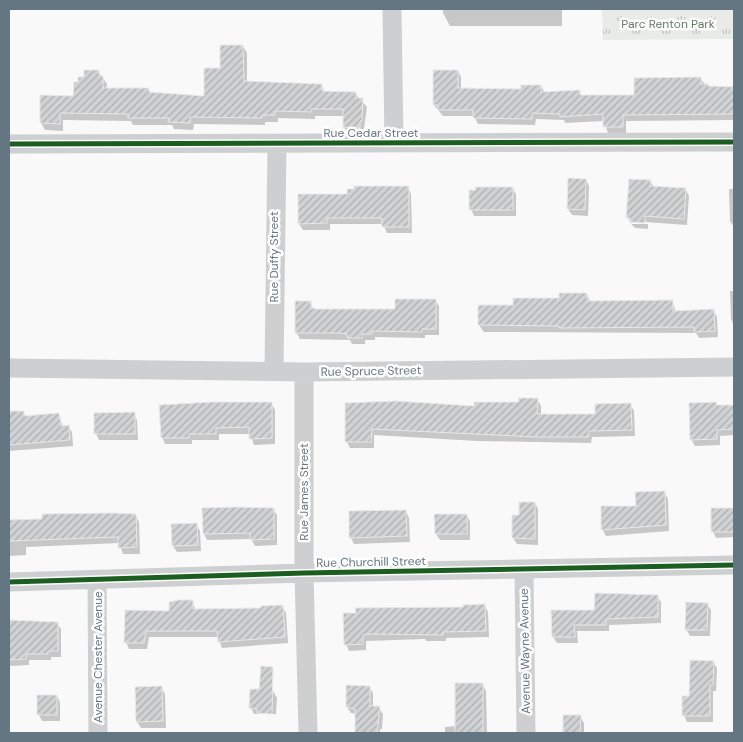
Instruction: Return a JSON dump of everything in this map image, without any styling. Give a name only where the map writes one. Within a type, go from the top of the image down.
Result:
[{"type":"street","points":[[392,9],[394,143]]},
{"type":"street","name":"Rue Cedar Street","points":[[9,144],[734,142]]},
{"type":"street","name":"Rue Duffy Street","points":[[274,371],[276,144]]},
{"type":"street","name":"Rue Spruce Street","points":[[9,368],[304,372],[734,367]]},
{"type":"street","name":"Rue James Street","points":[[304,372],[304,573],[308,733]]},
{"type":"street","name":"Rue Churchill Street","points":[[9,582],[304,573],[734,565]]},
{"type":"street","name":"Avenue Wayne Avenue","points":[[524,570],[526,733]]},
{"type":"street","name":"Avenue Chester Avenue","points":[[97,580],[98,733]]},
{"type":"green space","name":"Parc Renton Park","points":[[602,9],[734,9],[734,39],[603,40]]},
{"type":"building","points":[[220,45],[243,45],[244,81],[322,84],[322,91],[356,92],[356,98],[363,98],[360,128],[343,127],[343,109],[311,109],[311,112],[275,111],[275,115],[262,115],[262,118],[190,117],[190,123],[168,122],[169,118],[128,118],[128,114],[60,113],[60,124],[40,123],[40,95],[73,96],[74,82],[78,82],[78,77],[84,77],[84,70],[99,70],[99,76],[103,76],[103,88],[149,88],[149,92],[204,96],[204,68],[220,68]]},
{"type":"building","points":[[433,70],[458,70],[458,88],[521,89],[521,85],[541,85],[541,92],[580,90],[580,95],[634,95],[634,78],[701,77],[701,84],[734,87],[734,114],[623,115],[623,127],[603,127],[603,114],[560,117],[560,114],[532,113],[532,119],[473,118],[473,110],[438,110],[438,105],[433,105]]},
{"type":"building","points":[[568,178],[586,179],[585,210],[567,209]]},
{"type":"building","points":[[629,179],[651,180],[650,186],[686,188],[684,219],[645,216],[645,223],[630,222],[630,218],[626,218]]},
{"type":"building","points":[[354,186],[409,186],[409,227],[382,227],[382,218],[327,218],[327,223],[298,224],[298,194],[347,194],[347,189],[354,189]]},
{"type":"building","points":[[475,187],[513,187],[513,210],[469,210],[469,190],[476,190]]},
{"type":"building","points":[[559,293],[587,293],[587,301],[673,300],[673,311],[714,309],[715,331],[694,332],[694,327],[559,328],[559,326],[478,325],[478,305],[513,305],[513,298],[559,298]]},
{"type":"building","points":[[395,299],[436,299],[436,329],[422,329],[422,332],[372,331],[372,334],[362,334],[362,338],[347,338],[347,334],[339,333],[295,333],[295,301],[311,301],[311,308],[317,309],[395,309]]},
{"type":"building","points":[[518,398],[538,398],[537,414],[595,414],[595,404],[631,403],[632,430],[589,431],[588,437],[537,437],[372,429],[371,442],[345,442],[345,403],[396,401],[474,406],[474,402],[519,402]]},
{"type":"building","points":[[212,402],[272,402],[272,438],[249,439],[249,427],[216,428],[216,434],[189,434],[189,438],[161,438],[159,405]]},
{"type":"building","points":[[716,402],[717,405],[734,405],[734,429],[717,430],[717,439],[690,440],[689,403]]},
{"type":"building","points":[[9,411],[24,411],[24,416],[59,413],[61,426],[69,425],[70,440],[9,445]]},
{"type":"building","points":[[135,412],[135,434],[94,434],[94,413]]},
{"type":"building","points":[[665,491],[666,525],[601,530],[601,506],[636,506],[635,492]]},
{"type":"building","points":[[519,502],[535,502],[535,539],[512,538],[512,515],[519,515]]},
{"type":"building","points":[[202,508],[274,508],[274,539],[250,540],[250,533],[203,534]]},
{"type":"building","points":[[711,508],[734,508],[734,532],[711,532]]},
{"type":"building","points":[[406,510],[407,536],[349,538],[349,511]]},
{"type":"building","points":[[42,514],[136,514],[137,547],[118,548],[118,537],[9,541],[9,520],[42,519]]},
{"type":"building","points":[[434,514],[467,514],[467,534],[435,534]]},
{"type":"building","points":[[197,523],[198,545],[172,546],[171,524]]},
{"type":"building","points":[[595,593],[658,595],[658,617],[606,619],[606,625],[574,625],[575,637],[552,637],[551,610],[594,610]]},
{"type":"building","points":[[193,600],[193,609],[261,608],[261,606],[283,605],[285,637],[218,642],[217,631],[146,631],[144,643],[124,643],[125,610],[169,611],[169,602]]},
{"type":"building","points":[[686,602],[708,603],[707,630],[685,630]]},
{"type":"building","points":[[485,604],[486,631],[443,632],[443,635],[369,634],[363,635],[363,644],[344,645],[343,613],[356,613],[355,608],[463,607],[463,605]]},
{"type":"building","points":[[9,620],[58,622],[58,651],[48,651],[48,654],[26,654],[26,659],[9,660]]},
{"type":"building","points":[[690,660],[714,661],[713,685],[710,685],[710,716],[682,716],[682,696],[689,696]]},
{"type":"building","points":[[261,666],[273,667],[272,714],[257,713],[257,709],[249,708],[250,689],[259,689]]},
{"type":"building","points":[[455,683],[483,683],[483,733],[455,733]]},
{"type":"building","points":[[346,685],[370,686],[370,706],[380,706],[377,733],[355,733],[355,709],[346,707]]},
{"type":"building","points":[[162,686],[163,721],[136,722],[135,687]]},
{"type":"building","points":[[37,695],[57,695],[57,715],[37,715]]},
{"type":"building","points":[[563,715],[581,715],[580,733],[563,733]]},
{"type":"cycle path","points":[[9,144],[734,142]]},
{"type":"cycle path","points":[[9,582],[304,573],[734,565]]}]
